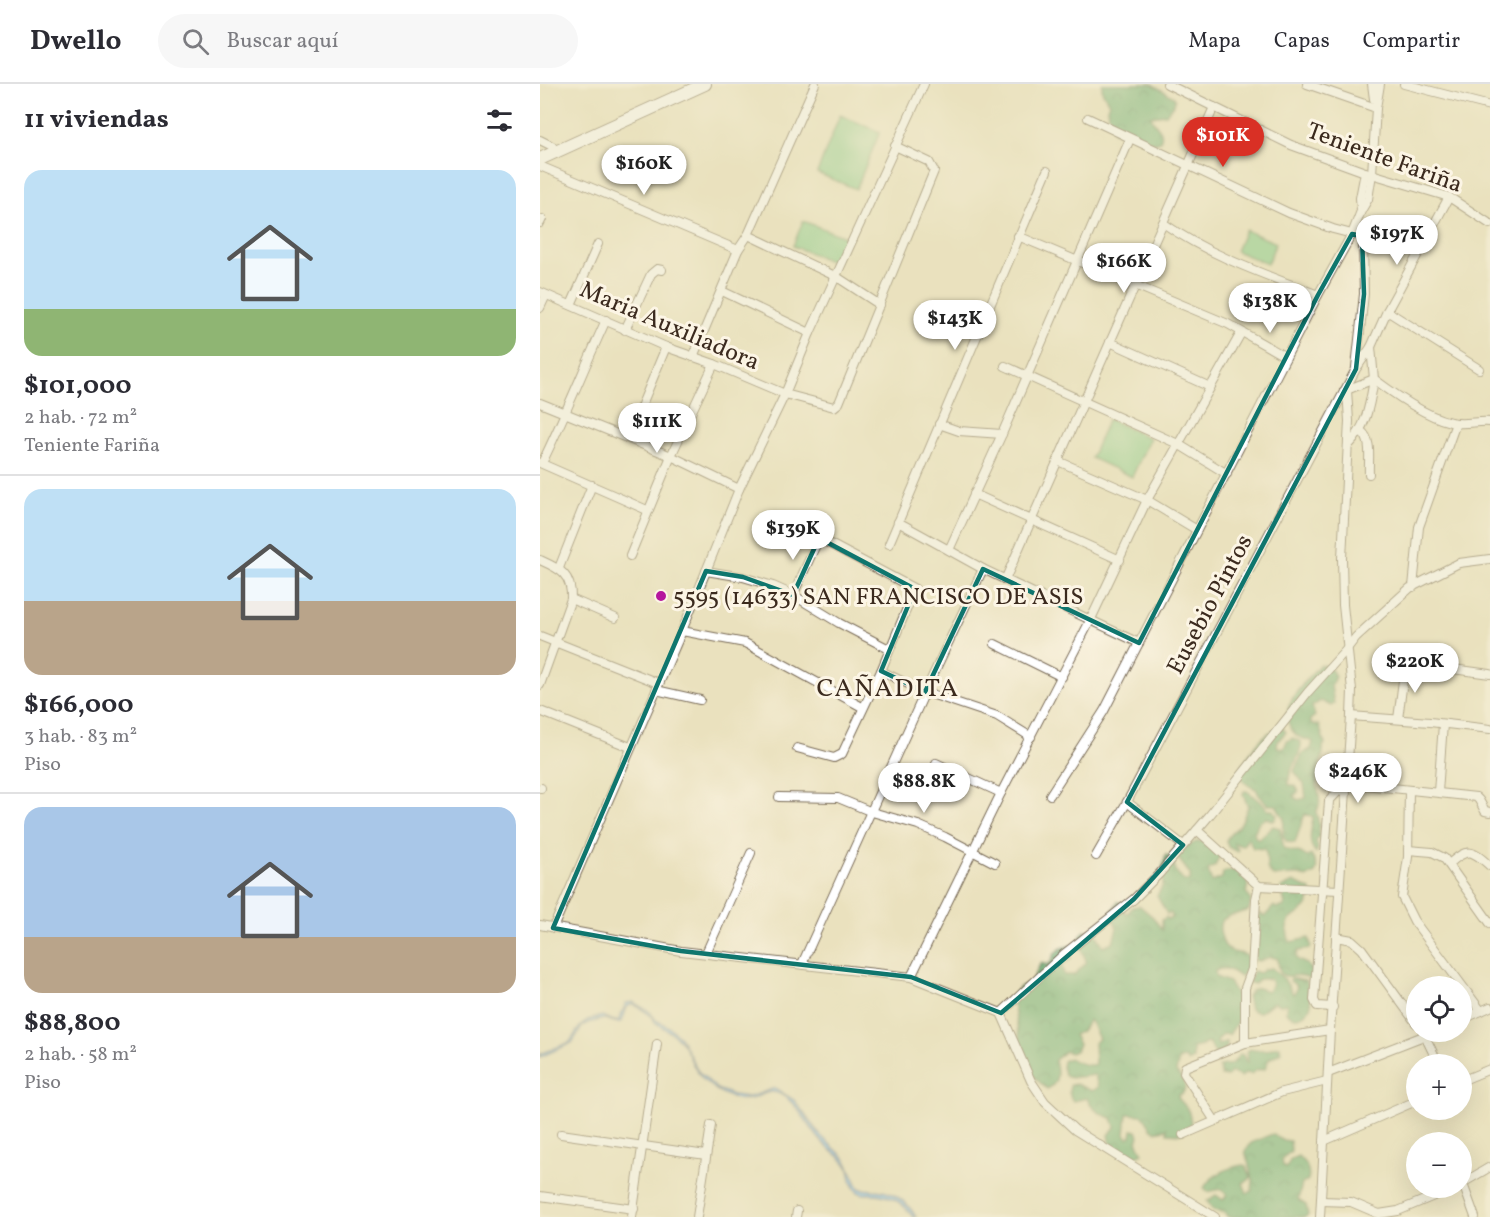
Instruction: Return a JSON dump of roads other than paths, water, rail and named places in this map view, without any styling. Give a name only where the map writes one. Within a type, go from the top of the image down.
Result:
[{"type":"highway","points":[[544,146],[686,84]]},
{"type":"highway","points":[[540,159],[705,84]]},
{"type":"street","points":[[693,357],[738,250],[748,235],[815,84]]},
{"type":"street","points":[[553,928],[682,631],[739,489],[785,394],[810,333],[924,84]]},
{"type":"street","name":"Teniente Fariña","points":[[1167,84],[1291,145],[1368,173],[1449,197],[1490,224]]},
{"type":"street","points":[[1307,84],[1376,108]]},
{"type":"street","points":[[1372,84],[1376,108]]},
{"type":"street","points":[[1050,795],[1104,711],[1318,295],[1352,234],[1368,199],[1368,173],[1380,84]]},
{"type":"street","points":[[1404,84],[1490,106]]},
{"type":"street","points":[[1005,580],[1214,107]]},
{"type":"street","points":[[1088,118],[1289,213],[1333,230],[1362,236],[1364,294],[1356,369]]},
{"type":"street","points":[[949,550],[1130,139]]},
{"type":"street","points":[[748,235],[837,277],[880,305],[934,171],[929,162],[895,146]]},
{"type":"street","points":[[540,166],[738,250]]},
{"type":"street","points":[[889,543],[1047,171]]},
{"type":"street","points":[[1348,446],[1361,431],[1368,413],[1374,379],[1371,347],[1449,197]]},
{"type":"street","points":[[1163,223],[1197,246],[1318,295]]},
{"type":"street","points":[[1018,236],[1228,324],[1286,357]]},
{"type":"street","points":[[571,305],[598,244]]},
{"type":"street","points":[[625,330],[651,274],[657,269],[662,270]]},
{"type":"street","points":[[722,291],[810,333]]},
{"type":"street","points":[[540,308],[543,293]]},
{"type":"street","name":"Maria Auxiliadora","points":[[543,293],[625,330],[785,394],[834,407],[837,406],[880,305]]},
{"type":"street","points":[[1388,311],[1479,369]]},
{"type":"street","points":[[606,320],[566,414],[541,463],[647,510]]},
{"type":"street","points":[[911,977],[1120,560],[1147,500],[1241,333]]},
{"type":"street","points":[[1110,342],[1210,387]]},
{"type":"street","points":[[628,438],[666,347]]},
{"type":"street","name":"Eusebio Pintos","points":[[1096,856],[1356,369],[1371,347]]},
{"type":"street","points":[[630,556],[647,510],[714,364]]},
{"type":"street","points":[[1005,366],[1178,444],[1227,474]]},
{"type":"street","points":[[1320,1217],[1352,690],[1346,650],[1342,558],[1349,421],[1346,390],[1374,379]]},
{"type":"street","points":[[1374,379],[1431,414],[1456,423],[1490,422]]},
{"type":"street","points":[[540,402],[671,456],[739,489]]},
{"type":"street","points":[[1413,587],[1419,527],[1456,423]]},
{"type":"street","points":[[939,424],[959,431],[1002,434]]},
{"type":"street","points":[[1361,431],[1367,438],[1370,474]]},
{"type":"street","points":[[1058,461],[1147,500],[1197,530]]},
{"type":"street","points":[[559,568],[592,485]]},
{"type":"street","points":[[975,494],[1120,560]]},
{"type":"street","points":[[898,522],[983,569],[1139,644]]},
{"type":"street","points":[[792,595],[819,538],[915,589],[881,671],[842,754],[834,758],[797,748]]},
{"type":"street","points":[[1001,1013],[1064,954],[1134,899],[1197,830],[1308,692],[1356,637],[1413,587],[1459,562],[1490,559]]},
{"type":"street","points":[[540,560],[559,568],[568,578],[571,599],[540,685]]},
{"type":"street","points":[[802,964],[983,569]]},
{"type":"street","points":[[706,571],[743,577],[773,586],[889,649]]},
{"type":"street","points":[[571,599],[615,618]]},
{"type":"street","points":[[682,631],[745,643],[862,708]]},
{"type":"street","points":[[540,636],[657,687],[700,700]]},
{"type":"street","points":[[994,644],[1062,677]]},
{"type":"street","points":[[1398,719],[1405,665],[1408,663],[1490,674]]},
{"type":"street","points":[[881,671],[925,692],[982,709],[1030,737]]},
{"type":"street","points":[[540,711],[630,747]]},
{"type":"street","points":[[1351,716],[1490,729]]},
{"type":"street","points":[[1438,792],[1443,724]]},
{"type":"street","points":[[936,763],[1002,793]]},
{"type":"street","points":[[1346,783],[1476,797],[1485,811],[1490,812]]},
{"type":"street","points":[[1333,1007],[1317,1006],[1314,1000],[1328,804],[1346,783]]},
{"type":"street","points":[[1409,790],[1408,850],[1402,897],[1407,910],[1481,1011]]},
{"type":"street","points":[[779,797],[832,797],[872,812],[918,825],[995,863]]},
{"type":"street","points":[[1126,802],[1183,845]]},
{"type":"street","points":[[1197,830],[1259,886],[1339,890]]},
{"type":"street","points":[[1408,850],[1432,852],[1444,858],[1490,923]]},
{"type":"street","points":[[1449,864],[1459,855],[1474,852],[1490,866]]},
{"type":"street","points":[[706,953],[751,853]]},
{"type":"street","points":[[1245,1043],[1245,988],[1252,969],[1256,900],[1259,886]]},
{"type":"street","points":[[540,925],[681,951],[911,977],[1001,1013],[1031,1081],[1045,1102],[1075,1130],[1215,1217]]},
{"type":"street","points":[[1336,937],[1352,940],[1362,949],[1406,1009]]},
{"type":"street","points":[[1472,1015],[1490,1007]]},
{"type":"street","points":[[1215,1121],[1184,1073],[1185,1067],[1245,1043],[1330,1030]]},
{"type":"street","points":[[1183,1135],[1282,1092],[1328,1077],[1406,1042]]},
{"type":"street","points":[[540,1196],[633,1213],[657,1044]]},
{"type":"street","points":[[1472,1077],[1490,1069]]},
{"type":"street","points":[[1324,1140],[1406,1105]]},
{"type":"street","points":[[697,1217],[711,1125]]},
{"type":"street","points":[[561,1134],[706,1155]]},
{"type":"street","points":[[1472,1178],[1490,1167]]},
{"type":"street","points":[[1321,1200],[1351,1202],[1377,1216],[1428,1198]]},
{"type":"street","points":[[1468,1198],[1475,1217]]},
{"type":"water","points":[[633,1002],[650,1012],[656,1020],[669,1027],[680,1037],[698,1071],[717,1089],[733,1095],[749,1097],[775,1088],[794,1100],[820,1135],[845,1158],[859,1188],[893,1194],[908,1206],[916,1217],[913,1217],[905,1207],[890,1197],[863,1194],[855,1190],[846,1164],[819,1139],[787,1098],[772,1092],[745,1100],[728,1096],[712,1087],[700,1076],[678,1038],[656,1023],[650,1015],[632,1004],[627,1007],[622,1021],[618,1023],[604,1019],[588,1023],[582,1027],[572,1043],[540,1057],[540,1054],[570,1042],[587,1020],[602,1016],[614,1021],[619,1020],[626,1003]]},
{"type":"place","name":"5595 (14633) SAN FRANCISCO DE ASIS","points":[[661,596]]},
{"type":"district","name":"CAÑADITA","points":[[888,687]]}]
